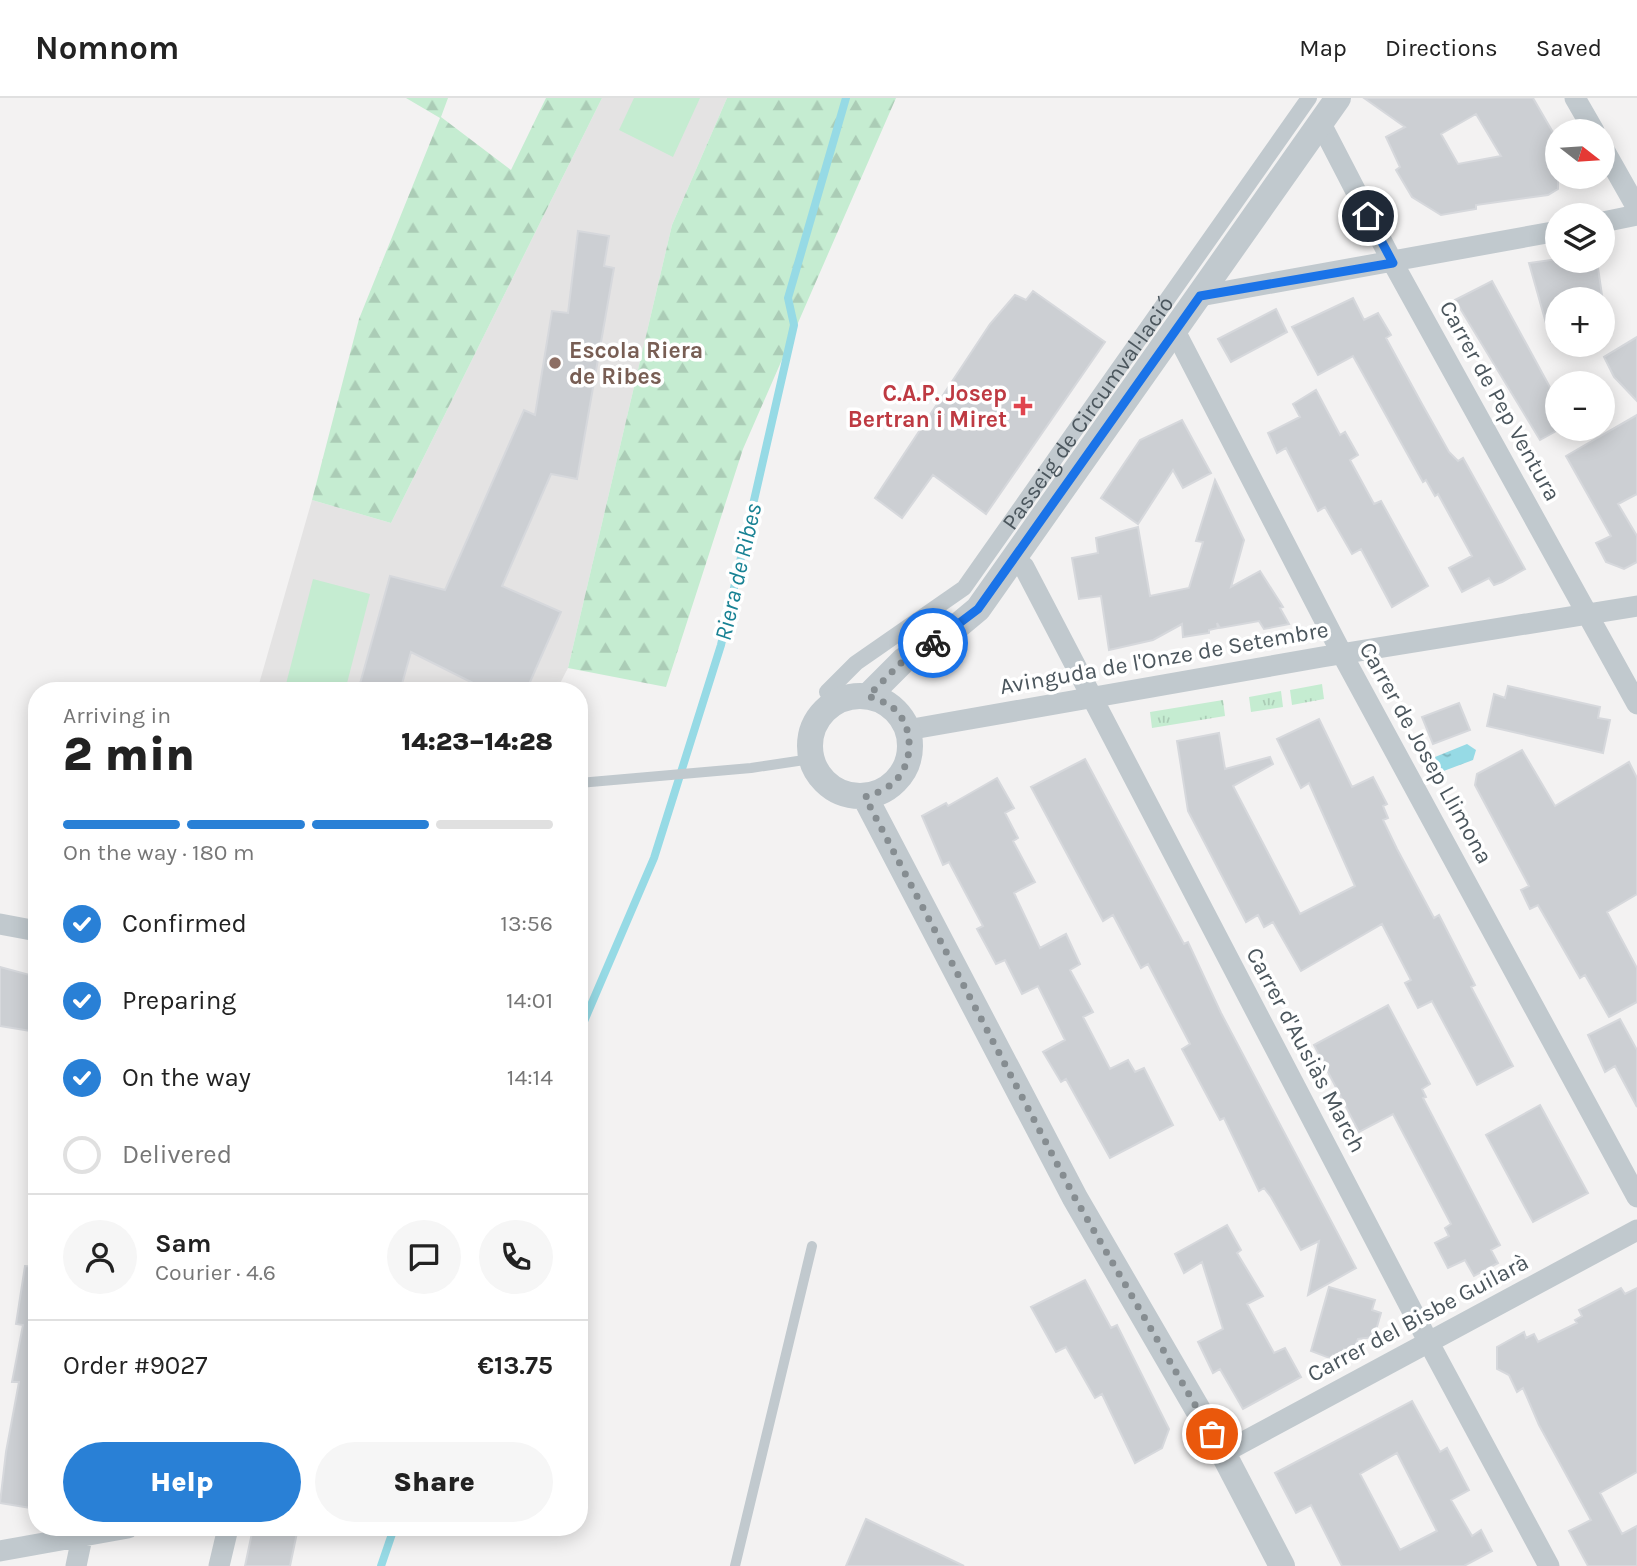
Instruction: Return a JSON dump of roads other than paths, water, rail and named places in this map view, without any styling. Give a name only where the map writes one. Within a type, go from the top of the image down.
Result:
[{"type":"street","name":"Passeig de Circumval·lació","points":[[827,692],[856,663],[964,588],[1309,98]]},
{"type":"street","name":"Passeig de Circumval·lació","points":[[868,696],[904,660],[948,634],[978,609],[1338,98]]},
{"type":"street","points":[[1575,98],[1587,119]]},
{"type":"street","name":"Carrer de Pep Ventura","points":[[1320,122],[1393,263],[1637,704]]},
{"type":"street","points":[[1615,169],[1637,208]]},
{"type":"street","points":[[1615,220],[1637,215]]},
{"type":"street","points":[[1200,296],[1545,234]]},
{"type":"street","name":"Carrer de Josep Llimona","points":[[1175,331],[1342,654],[1637,1196]]},
{"type":"street","name":"Carrer d'Ausiàs March","points":[[1015,560],[1024,567],[1429,1343],[1549,1566]]},
{"type":"street","name":"Avinguda de l'Onze de Setembre","points":[[907,730],[1637,606]]},
{"type":"street","points":[[868,696],[889,705],[907,730],[910,746],[905,767],[897,780],[880,792],[865,797],[832,788],[816,772],[811,759],[809,742],[818,718],[831,704],[847,697],[868,696]]},
{"type":"street","points":[[865,797],[1075,1198],[1223,1453],[1282,1566]]},
{"type":"street","points":[[0,924],[28,929]]},
{"type":"street","name":"Carrer del Bisbe Guilarà","points":[[1223,1453],[1637,1230]]},
{"type":"street","points":[[0,1551],[66,1536]]},
{"type":"street","points":[[76,1566],[82,1536]]},
{"type":"street","points":[[219,1566],[226,1536]]},
{"type":"lane","points":[[588,782],[751,768],[811,759]]},
{"type":"lane","points":[[735,1566],[811,1246]]},
{"type":"water","points":[[1467,744],[1476,750],[1473,760],[1441,772],[1435,757]]},
{"type":"waterway","name":"Riera de Ribes","points":[[588,1012],[654,858],[721,645],[794,325],[788,298],[846,98]]},
{"type":"waterway","name":"Riera de Ribes","points":[[381,1566],[391,1536]]},
{"type":"place","name":"Escola Riera de Ribes","points":[[555,363]]},
{"type":"place","name":"C.A.P. Josep Bertran i Miret","points":[[1023,406]]}]
